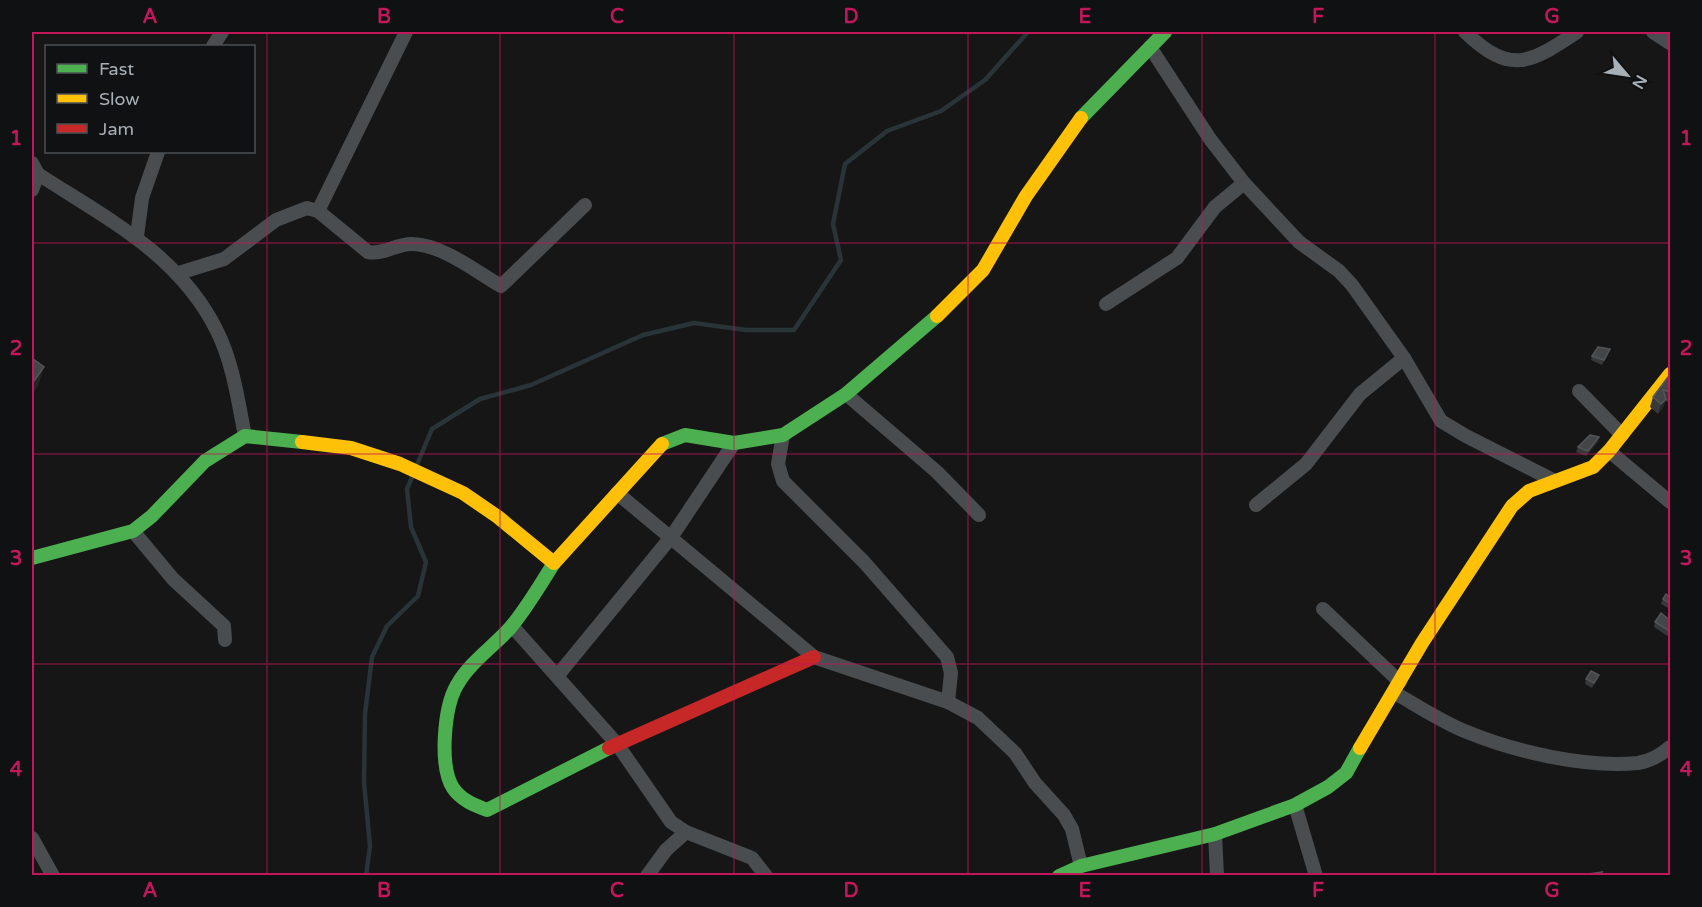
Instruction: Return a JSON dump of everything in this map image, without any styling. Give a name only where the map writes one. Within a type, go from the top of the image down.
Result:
[{"type":"street","points":[[214,45],[222,32]]},
{"type":"street","points":[[318,211],[406,32]]},
{"type":"street","points":[[814,657],[617,744],[487,810],[463,801],[448,778],[443,761],[450,699],[469,669],[512,626],[554,563],[659,446],[675,437],[685,435],[734,443],[783,435],[846,394],[945,310],[983,270],[1026,196],[1080,119],[1165,32]]},
{"type":"street","points":[[1465,32],[1486,50],[1515,61],[1544,55],[1577,32]]},
{"type":"street","points":[[1653,32],[1671,43]]},
{"type":"street","points":[[1150,46],[1210,140],[1244,183],[1299,242],[1339,271],[1352,285],[1404,358],[1430,404],[1446,425],[1555,481]]},
{"type":"street","points":[[137,236],[142,198],[158,153]]},
{"type":"street","points":[[32,190],[35,168],[137,236],[179,273],[218,331],[229,362],[245,436]]},
{"type":"street","points":[[1106,304],[1177,258],[1215,207],[1244,183]]},
{"type":"street","points":[[179,273],[224,259],[276,220],[307,208],[318,211],[368,252],[388,251],[403,244],[428,247],[501,286],[585,206]]},
{"type":"street","points":[[1256,505],[1306,464],[1359,394],[1404,358]]},
{"type":"street","points":[[1059,876],[1081,866],[1215,834],[1295,805],[1328,787],[1346,773],[1512,506],[1529,491],[1593,467],[1610,451],[1671,374]]},
{"type":"street","points":[[1579,391],[1622,435]]},
{"type":"street","points":[[846,394],[937,472],[979,515]]},
{"type":"street","points":[[783,435],[778,464],[783,481],[864,562],[946,657],[951,673],[948,702]]},
{"type":"street","points":[[32,558],[133,531],[152,516],[206,461],[245,436],[351,448],[399,464],[463,493],[498,517],[554,563]]},
{"type":"street","points":[[558,675],[672,536],[734,443]]},
{"type":"street","points":[[1610,451],[1671,502]]},
{"type":"street","points":[[617,493],[672,536],[814,657],[948,702],[978,718],[1014,753],[1035,783],[1064,815],[1072,830],[1081,866]]},
{"type":"street","points":[[133,531],[173,579],[224,626],[225,640]]},
{"type":"street","points":[[1323,609],[1398,687],[1467,732],[1546,756],[1600,762],[1639,763],[1659,756],[1671,747]]},
{"type":"street","points":[[512,626],[617,744],[653,800],[671,822],[686,832],[743,853],[758,863],[766,876]]},
{"type":"street","points":[[1295,805],[1316,876]]},
{"type":"street","points":[[647,876],[666,850],[686,832]]},
{"type":"street","points":[[1215,834],[1217,876]]},
{"type":"street","points":[[32,837],[53,876]]},
{"type":"building","points":[[1598,347],[1610,349],[1604,360],[1592,356]]},
{"type":"building","points":[[32,358],[44,367],[32,384]]},
{"type":"building","points":[[1671,373],[1671,392],[1663,390],[1666,399],[1661,404],[1653,397]]},
{"type":"building","points":[[1590,435],[1599,437],[1588,451],[1578,447]]},
{"type":"building","points":[[1666,594],[1671,598],[1669,603],[1663,599]]},
{"type":"building","points":[[1661,613],[1671,621],[1671,632],[1655,622]]},
{"type":"building","points":[[1591,671],[1599,675],[1594,683],[1586,679]]},
{"type":"building","points":[[1602,872],[1599,876],[1588,876],[1589,874]]},
{"type":"waterway","points":[[416,467],[432,429],[480,399],[531,385],[643,335],[694,323],[746,330],[794,330],[841,260],[833,224],[845,164],[887,131],[941,111],[985,80],[1028,32]]},
{"type":"waterway","points":[[366,876],[370,846],[364,782],[365,714],[372,657],[387,626],[418,596],[426,562],[411,527],[407,489],[413,475]]},
{"type":"traffic: fast","points":[[1081,118],[1165,32]]},
{"type":"traffic: fast","points":[[662,444],[685,435],[734,443],[783,435],[846,394],[937,316]]},
{"type":"traffic: fast","points":[[32,558],[133,531],[152,516],[205,461],[245,436],[302,442]]},
{"type":"traffic: fast","points":[[554,563],[516,620],[468,669],[457,685],[446,721],[445,752],[449,778],[453,788],[460,796],[487,810],[609,748]]},
{"type":"traffic: fast","points":[[1059,876],[1081,866],[1215,834],[1295,805],[1328,787],[1346,773],[1360,748]]},
{"type":"traffic: slow","points":[[937,316],[983,270],[1026,196],[1081,118]]},
{"type":"traffic: slow","points":[[1360,748],[1422,643],[1512,506],[1529,491],[1593,467],[1609,451],[1670,374]]},
{"type":"traffic: slow","points":[[302,442],[351,448],[400,464],[463,493],[498,517],[554,563],[662,444]]},
{"type":"traffic: jam","points":[[609,748],[814,657]]}]
